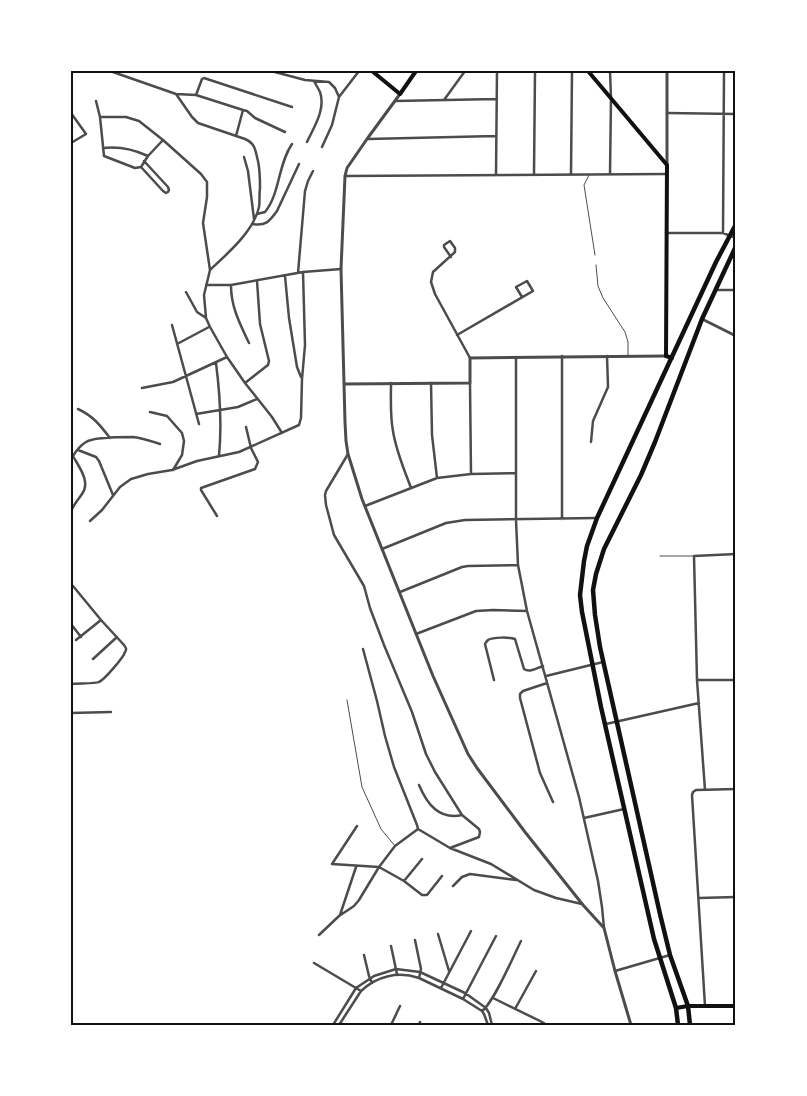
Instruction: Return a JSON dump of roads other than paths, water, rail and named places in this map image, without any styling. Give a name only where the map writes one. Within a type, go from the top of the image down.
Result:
[{"type":"main road","points":[[372,71],[400,94],[416,71]]},
{"type":"main road","points":[[588,71],[667,165],[666,356],[672,358]]},
{"type":"main road","points":[[678,1025],[676,1008],[654,939],[592,665],[580,595],[584,561],[597,518],[696,305],[736,224]]},
{"type":"main road","points":[[690,1025],[688,1006],[670,955],[603,662],[593,602],[600,559],[656,442],[702,319],[736,246]]},
{"type":"main road","points":[[696,305],[702,319]]},
{"type":"main road","points":[[676,1008],[688,1006],[736,1006]]},
{"type":"street","points":[[110,71],[176,94],[196,95],[247,111],[255,118],[285,132]]},
{"type":"street","points":[[271,71],[305,80],[331,83],[338,91],[339,97],[332,125],[322,147]]},
{"type":"street","points":[[339,97],[359,71]]},
{"type":"street","points":[[444,100],[465,71]]},
{"type":"street","points":[[496,174],[497,71]]},
{"type":"street","points":[[534,174],[535,71]]},
{"type":"street","points":[[571,174],[572,71]]},
{"type":"street","points":[[610,71],[610,174]]},
{"type":"street","points":[[667,71],[667,165]]},
{"type":"street","points":[[723,233],[724,71]]},
{"type":"street","points":[[196,95],[200,82],[204,78],[292,107]]},
{"type":"street","points":[[307,142],[319,117],[322,103],[320,93],[314,81]]},
{"type":"street","points":[[176,94],[198,123],[251,142],[254,146],[260,170],[257,214],[235,245],[210,270]]},
{"type":"street","points":[[400,94],[347,168],[344,176],[341,268],[346,441],[348,454],[365,506],[399,592],[433,676],[468,754],[525,832],[583,905],[604,928]]},
{"type":"street","points":[[395,101],[497,98]]},
{"type":"street","points":[[96,101],[100,117],[104,156],[135,168],[141,167]]},
{"type":"street","points":[[236,136],[243,110]]},
{"type":"street","points":[[71,113],[86,134],[71,143]]},
{"type":"street","points":[[666,113],[736,114]]},
{"type":"street","points":[[100,117],[126,117],[139,121],[164,140],[201,174],[207,182],[203,223],[210,270],[204,295],[206,318],[227,357],[282,433]]},
{"type":"street","points":[[367,139],[496,136]]},
{"type":"street","points":[[141,167],[148,156],[164,140]]},
{"type":"street","points":[[257,214],[265,212],[270,204],[287,152],[292,144]]},
{"type":"street","points":[[103,148],[126,148],[148,156]]},
{"type":"street","points":[[244,157],[248,171],[253,222]]},
{"type":"street","points":[[141,167],[163,191],[168,192],[168,187],[144,161]]},
{"type":"street","points":[[253,222],[260,225],[268,222],[273,216],[299,164]]},
{"type":"street","points":[[298,273],[305,191],[313,171]]},
{"type":"street","points":[[344,176],[667,174]]},
{"type":"street","points":[[666,233],[723,233],[736,238]]},
{"type":"street","points":[[452,256],[444,247],[450,241],[456,252],[452,256],[433,272],[430,282],[434,294],[470,358],[471,474]]},
{"type":"street","points":[[206,285],[231,285],[303,272],[341,268]]},
{"type":"street","points":[[90,521],[102,510],[120,486],[131,479],[172,470],[197,461],[234,454],[299,425],[301,421],[304,344],[303,272]]},
{"type":"street","points":[[286,276],[289,318],[297,366],[302,378]]},
{"type":"street","points":[[245,383],[268,365],[269,361],[260,324],[257,281]]},
{"type":"street","points":[[457,335],[533,291],[527,281],[516,288],[522,297]]},
{"type":"street","points":[[231,285],[233,307],[249,343]]},
{"type":"street","points":[[715,290],[736,290]]},
{"type":"street","points":[[186,292],[197,312],[206,318]]},
{"type":"street","points":[[702,319],[736,336]]},
{"type":"street","points":[[172,325],[199,424]]},
{"type":"street","points":[[178,344],[210,327]]},
{"type":"street","points":[[562,356],[562,519]]},
{"type":"street","points":[[591,442],[593,421],[608,387],[607,356]]},
{"type":"street","points":[[470,358],[666,356]]},
{"type":"street","points":[[142,388],[173,382],[227,357]]},
{"type":"street","points":[[516,357],[516,520],[518,565],[527,611],[584,818],[598,881],[604,928],[614,971],[631,1025]]},
{"type":"street","points":[[216,363],[219,384],[220,456]]},
{"type":"street","points":[[391,383],[392,430],[396,448],[411,488]]},
{"type":"street","points":[[431,383],[432,435],[437,478]]},
{"type":"street","points":[[344,384],[470,383]]},
{"type":"street","points":[[196,414],[238,407],[257,399]]},
{"type":"street","points":[[78,410],[90,416],[110,438]]},
{"type":"street","points":[[150,412],[167,416],[182,433],[184,441],[182,455],[172,470]]},
{"type":"street","points":[[217,516],[201,488],[255,469],[258,462],[251,448],[246,427]]},
{"type":"street","points":[[71,511],[85,487],[85,479],[72,456],[86,441],[133,437],[160,444]]},
{"type":"street","points":[[78,450],[96,457],[113,495]]},
{"type":"street","points":[[348,454],[326,491],[326,505],[334,535],[364,586],[380,636],[412,712],[426,754],[462,815],[478,829],[480,834],[479,837],[450,848]]},
{"type":"street","points":[[365,506],[437,478],[471,474],[516,473]]},
{"type":"street","points":[[382,549],[446,524],[465,520],[597,518]]},
{"type":"street","points":[[704,790],[697,680],[694,556],[736,554]]},
{"type":"street","points":[[399,592],[462,567],[518,565]]},
{"type":"street","points":[[71,684],[99,682],[108,675],[126,652],[124,645],[73,586]]},
{"type":"street","points":[[416,634],[476,611],[527,611]]},
{"type":"street","points":[[76,640],[101,620]]},
{"type":"street","points":[[71,624],[81,637]]},
{"type":"street","points":[[93,660],[117,637]]},
{"type":"street","points":[[494,680],[485,644],[490,639],[515,639],[526,671],[529,672],[543,666]]},
{"type":"street","points":[[363,649],[378,701],[387,744],[418,830],[450,848],[486,861],[544,895],[583,905]]},
{"type":"street","points":[[546,676],[603,662]]},
{"type":"street","points":[[697,680],[736,680]]},
{"type":"street","points":[[547,683],[523,691],[520,694],[520,698],[540,774],[553,802]]},
{"type":"street","points":[[606,724],[699,703]]},
{"type":"street","points":[[71,713],[111,712]]},
{"type":"street","points":[[419,785],[425,799],[438,810],[449,816],[462,815]]},
{"type":"street","points":[[705,1006],[692,795],[696,790],[736,789]]},
{"type":"street","points":[[584,818],[625,808]]},
{"type":"street","points":[[357,826],[332,864],[379,867],[425,896],[442,876]]},
{"type":"street","points":[[319,935],[360,900],[379,867],[394,846],[418,830]]},
{"type":"street","points":[[404,881],[422,859]]},
{"type":"street","points":[[339,916],[356,866]]},
{"type":"street","points":[[453,886],[470,874],[517,880]]},
{"type":"street","points":[[699,898],[736,898]]},
{"type":"street","points":[[441,988],[471,931]]},
{"type":"street","points":[[438,934],[449,972]]},
{"type":"street","points":[[462,999],[496,936]]},
{"type":"street","points":[[415,940],[421,969],[419,978]]},
{"type":"street","points":[[482,1011],[492,998],[521,941]]},
{"type":"street","points":[[391,946],[397,974]]},
{"type":"street","points":[[364,955],[369,979],[372,983]]},
{"type":"street","points":[[614,971],[670,955]]},
{"type":"street","points":[[314,963],[361,991]]},
{"type":"street","points":[[333,1025],[356,988],[369,979],[388,970],[396,969],[420,972],[465,994],[486,1008],[492,1025]]},
{"type":"street","points":[[515,1009],[536,971]]},
{"type":"street","points":[[339,1025],[361,991],[382,978],[397,974],[414,976],[462,999],[482,1011],[488,1025]]},
{"type":"street","points":[[492,998],[544,1022]]},
{"type":"street","points":[[390,1025],[400,1006]]},
{"type":"lane","points":[[590,174],[584,185],[595,255]]},
{"type":"lane","points":[[596,265],[598,286],[603,298],[627,337],[628,356]]},
{"type":"lane","points":[[660,556],[694,556]]},
{"type":"lane","points":[[347,700],[362,787],[379,827],[394,846]]}]
